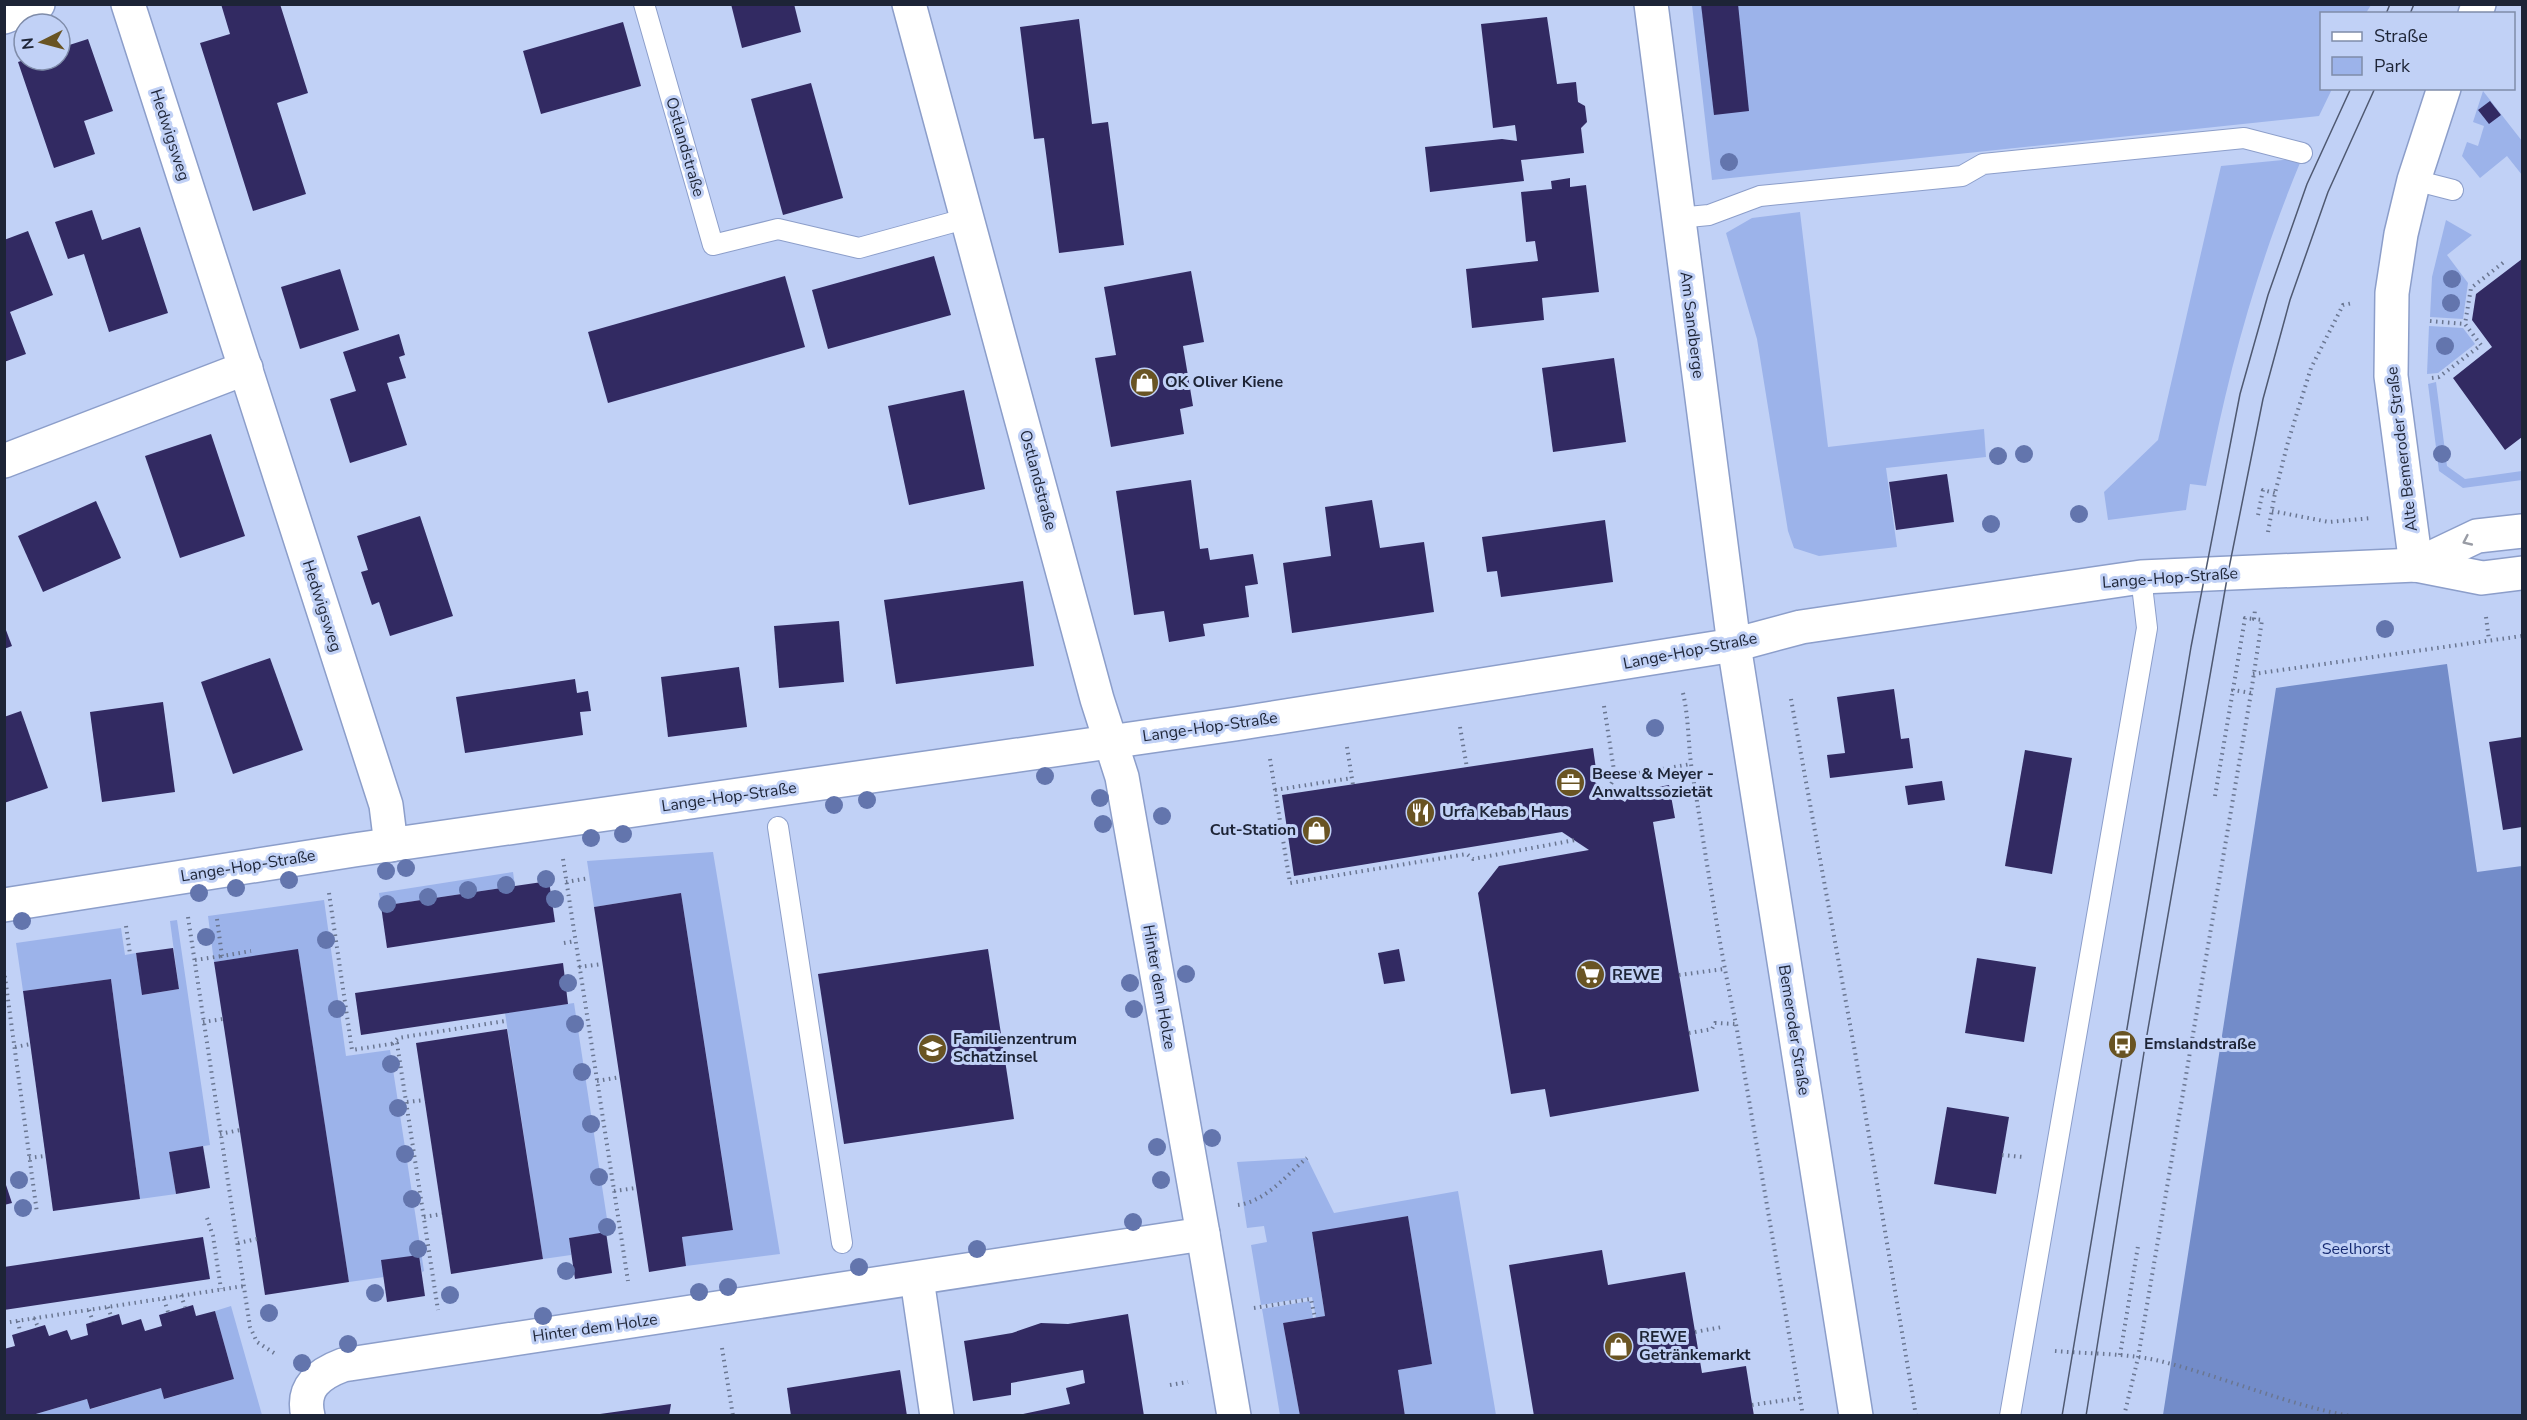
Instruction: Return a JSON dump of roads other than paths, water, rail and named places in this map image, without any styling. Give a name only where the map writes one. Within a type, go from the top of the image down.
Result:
[{"type":"street","points":[[4,17],[38,4]]},
{"type":"street","name":"Hedwigsweg","points":[[128,4],[386,806],[391,845]]},
{"type":"street","name":"Ostlandstraße","points":[[909,4],[1097,699],[1112,740]]},
{"type":"street","name":"Am Sandberge","points":[[1651,4],[1734,645]]},
{"type":"street","name":"Alte Bemeroder Straße","points":[[2416,565],[2391,376],[2392,293],[2401,234],[2414,180],[2443,90]]},
{"type":"street","points":[[4,461],[246,368]]},
{"type":"street","points":[[2416,565],[2477,536],[2523,531]]},
{"type":"street","points":[[2416,565],[2482,578],[2523,573]]},
{"type":"street","name":"Lange-Hop-Straße","points":[[4,905],[391,845],[1235,724],[1734,645],[1801,627],[2141,577],[2416,565]]},
{"type":"street","name":"Bemeroder Straße","points":[[1734,645],[1856,1416]]},
{"type":"street","name":"Hinter dem Holze","points":[[1112,740],[1122,777],[1234,1416]]},
{"type":"street","name":"Hinter dem Holze","points":[[308,1416],[306,1398],[311,1384],[321,1375],[343,1365],[1203,1234]]},
{"type":"street","points":[[916,1279],[937,1416]]},
{"type":"lane","name":"Ostlandstraße","points":[[644,4],[713,244],[778,229],[859,248],[968,218]]},
{"type":"lane","points":[[1678,218],[1709,215],[1760,196],[1962,176],[1983,164],[2019,160],[2244,138],[2302,153]]},
{"type":"lane","points":[[2414,180],[2453,190]]},
{"type":"lane","points":[[2010,1416],[2147,628],[2141,577]]},
{"type":"lane","points":[[778,827],[842,1243]]},
{"type":"tram line","points":[[2387,12],[2390,4]]},
{"type":"tram line","points":[[2411,12],[2414,4]]},
{"type":"tram line","points":[[2062,1416],[2191,647],[2240,394],[2268,295],[2307,184],[2350,90]]},
{"type":"tram line","points":[[2086,1416],[2145,1046],[2228,573],[2263,399],[2290,300],[2328,192],[2374,90]]},
{"type":"place","name":"OK Oliver Kiene","points":[[1144,382]]},
{"type":"place","name":"Beese & Meyer - Anwaltssozietät","points":[[1571,783]]},
{"type":"place","name":"Urfa Kebab Haus","points":[[1421,812]]},
{"type":"place","name":"Cut-Station","points":[[1317,830]]},
{"type":"place","name":"REWE","points":[[1591,975]]},
{"type":"place","name":"Emslandstraße","points":[[2123,1044]]},
{"type":"place","name":"Familienzentrum Schatzinsel","points":[[932,1048]]},
{"type":"place","name":"REWE Getränkemarkt","points":[[1618,1346]]},
{"type":"park label","name":"Seelhorst","points":[[2356,1249]]}]
